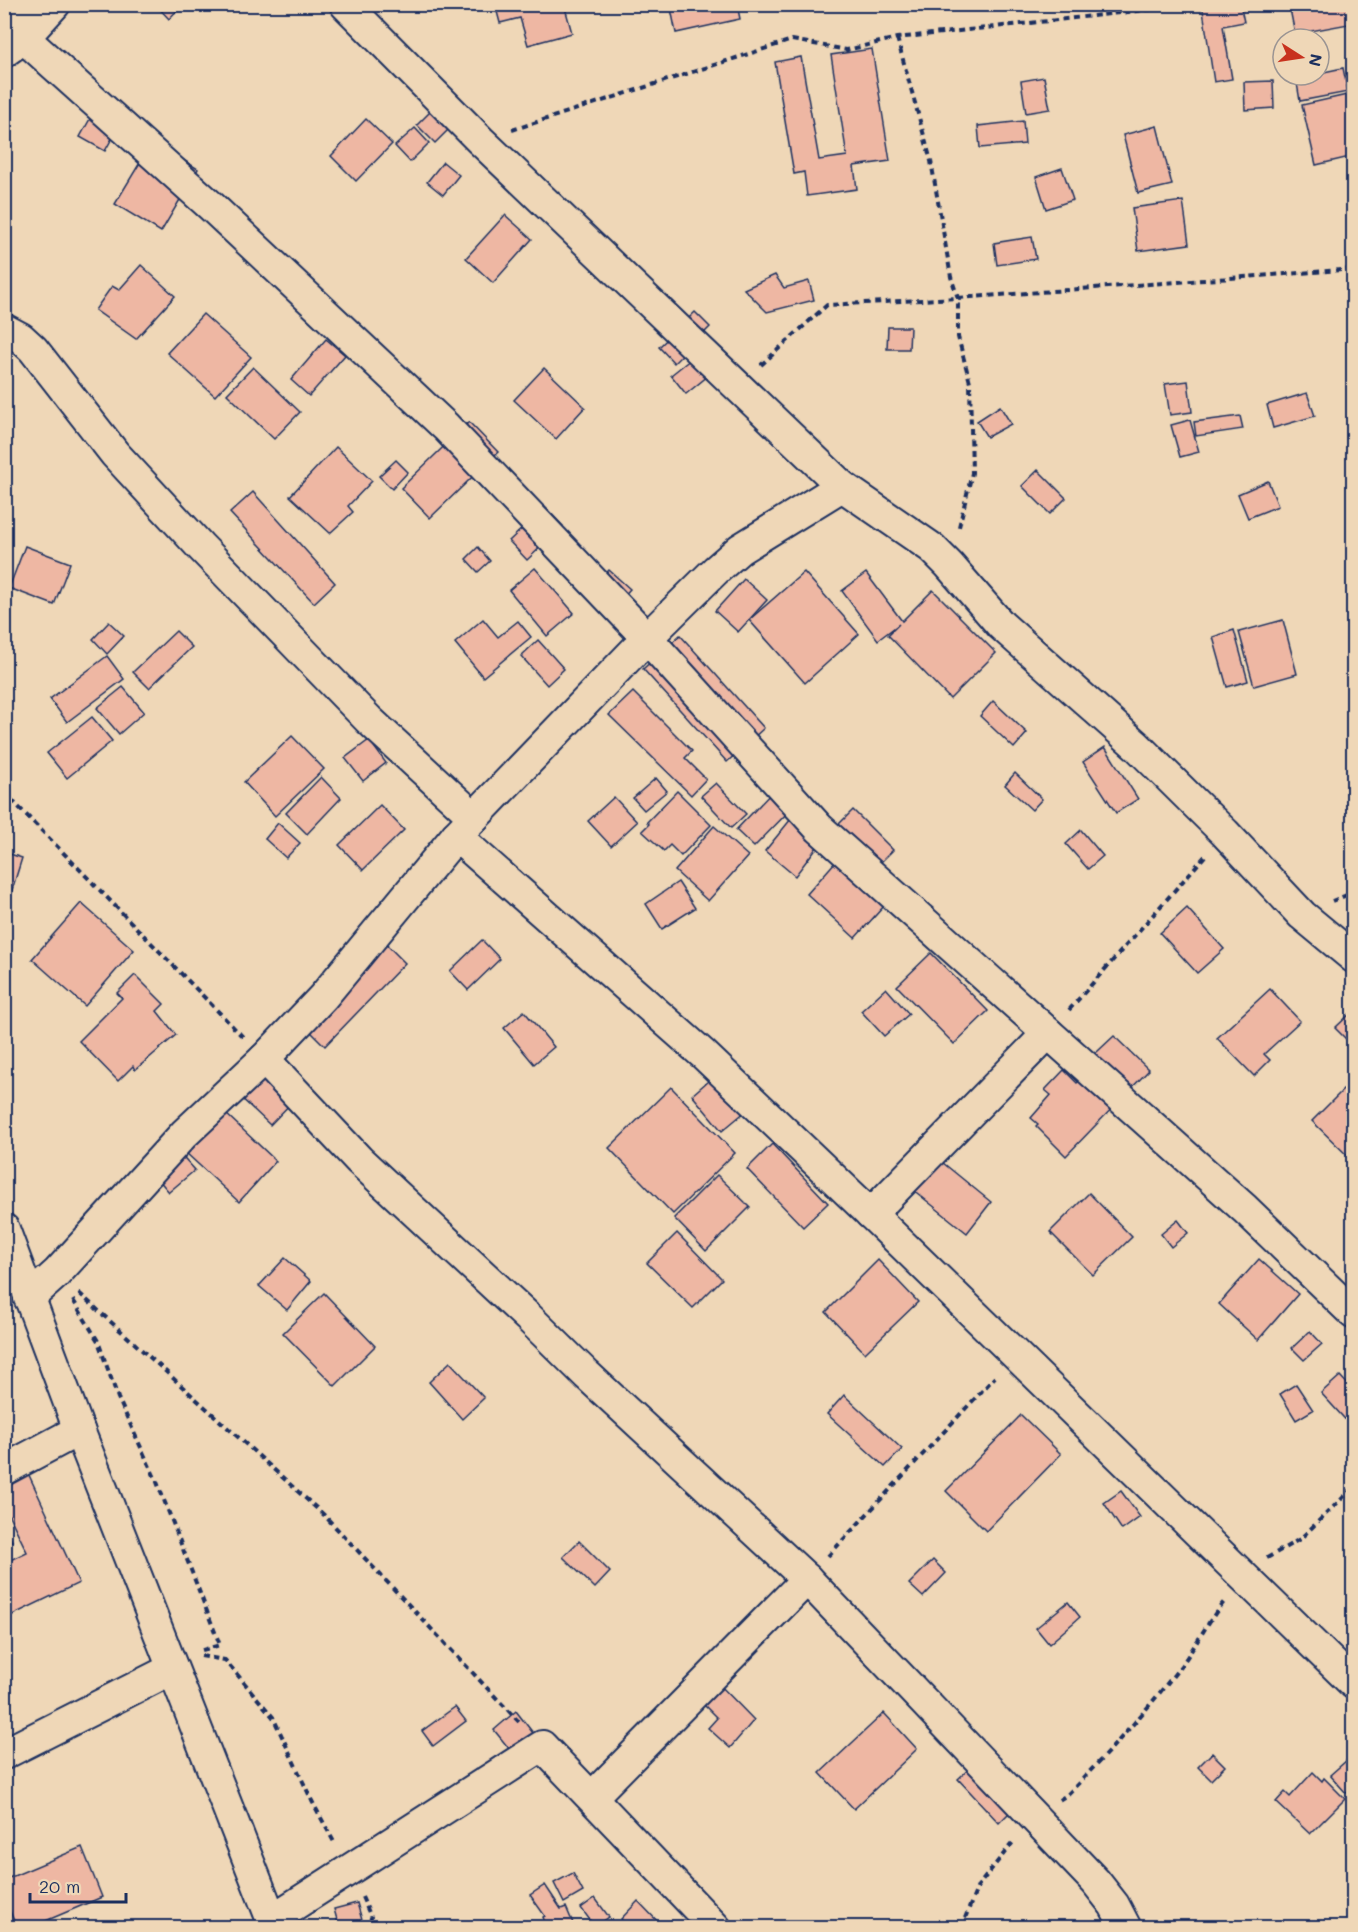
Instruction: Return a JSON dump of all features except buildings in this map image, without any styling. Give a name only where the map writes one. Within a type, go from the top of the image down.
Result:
[{"type":"street","points":[[14,45],[28,4]]},
{"type":"street","points":[[14,45],[56,4]]},
{"type":"street","points":[[345,4],[480,140],[842,486],[932,548],[950,565],[1001,624],[1136,745],[1225,833],[1302,915],[1353,958]]},
{"type":"street","points":[[14,45],[211,206],[447,427],[647,638],[819,828],[1245,1209],[1353,1314]]},
{"type":"street","points":[[4,329],[33,349],[115,454],[200,546],[369,720],[465,826],[872,1214],[1353,1684]]},
{"type":"street","points":[[29,1298],[57,1273],[184,1134],[264,1059],[323,997],[465,826],[647,638],[740,549],[842,486]]},
{"type":"street","points":[[872,1214],[1048,1033]]},
{"type":"street","points":[[264,1059],[359,1160],[528,1317],[586,1375],[807,1579],[1096,1882],[1114,1905],[1126,1928]]},
{"type":"street","points":[[4,1228],[79,1430],[189,1659],[273,1924],[349,1869],[542,1746],[716,1928]]},
{"type":"street","points":[[4,1470],[79,1430]]},
{"type":"street","points":[[592,1797],[807,1579]]},
{"type":"street","points":[[4,1754],[189,1659]]},
{"type":"path","points":[[480,140],[792,40],[848,50],[897,38],[1199,4]]},
{"type":"path","points":[[897,38],[931,161],[951,277],[958,298],[958,337],[970,382],[972,473],[950,565]]},
{"type":"path","points":[[737,386],[826,305],[1353,270]]},
{"type":"path","points":[[4,792],[264,1059]]},
{"type":"path","points":[[1048,1033],[1225,833]]},
{"type":"path","points":[[57,1273],[98,1341],[118,1398],[157,1482],[220,1645],[189,1659]]},
{"type":"path","points":[[57,1273],[324,1515],[542,1746]]},
{"type":"path","points":[[807,1579],[1016,1355]]},
{"type":"path","points":[[961,1928],[978,1886],[1033,1816],[1067,1795],[1126,1735],[1182,1665],[1208,1622],[1244,1577],[1263,1561],[1300,1539],[1353,1486]]},
{"type":"path","points":[[189,1659],[225,1659],[273,1717],[312,1801],[349,1869],[371,1917],[370,1928]]}]
